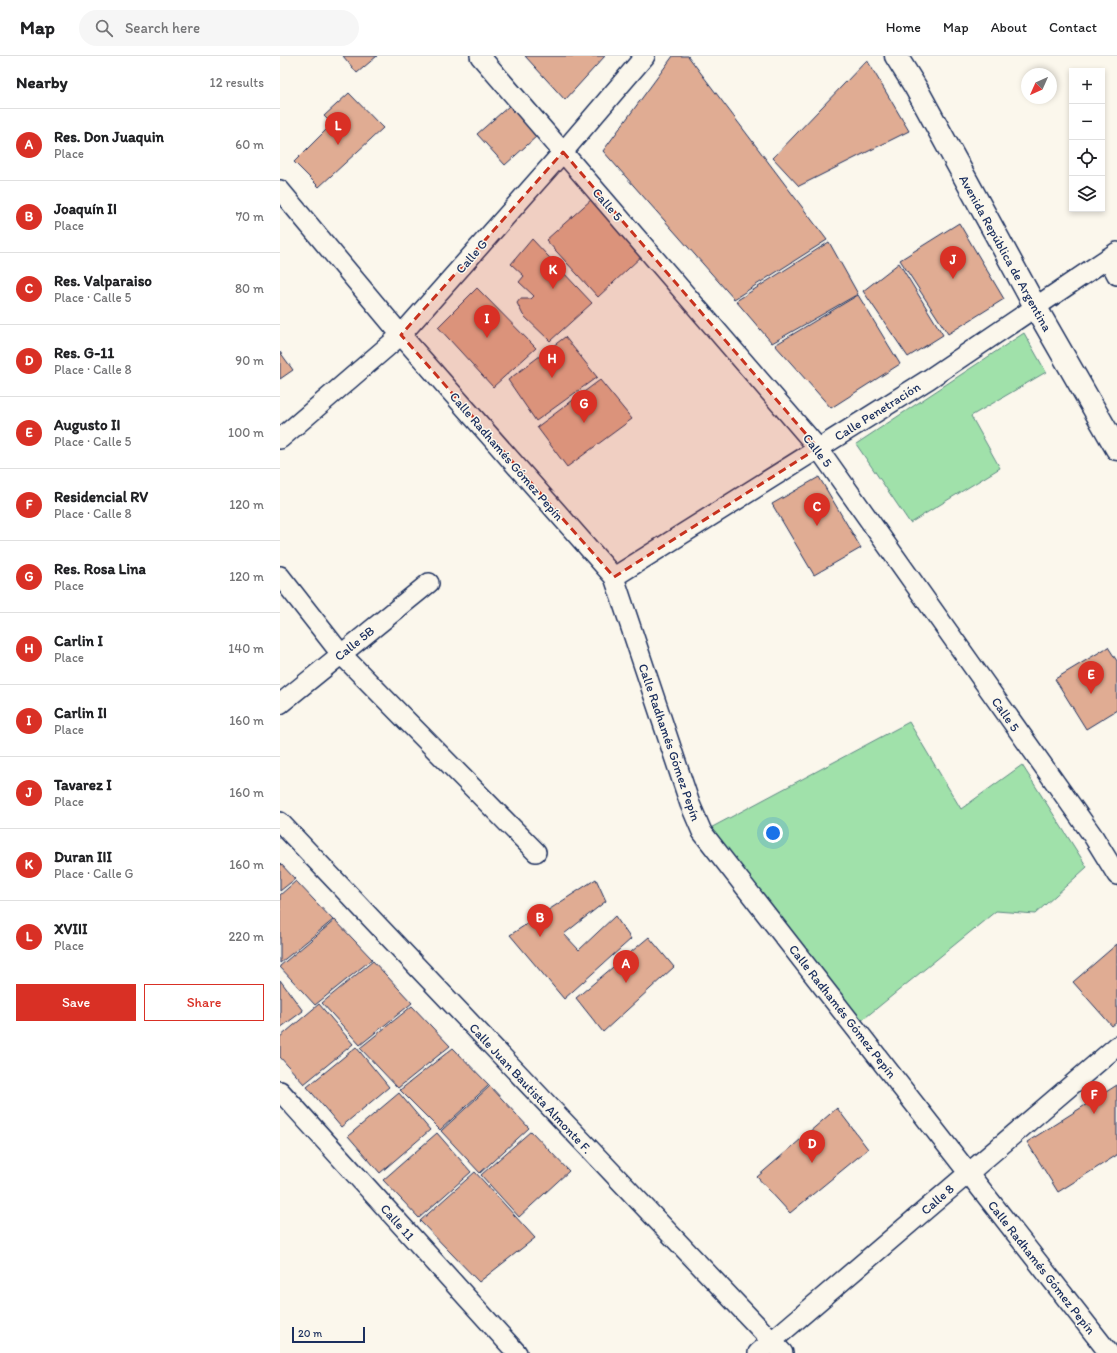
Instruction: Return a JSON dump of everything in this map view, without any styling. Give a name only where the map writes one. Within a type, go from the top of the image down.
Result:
[{"type":"main road","name":"Avenida República de Argentina","points":[[896,56],[916,88],[1036,308],[1117,449]]},
{"type":"street","name":"Calle 5","points":[[480,56],[818,448],[1088,830],[1117,875]]},
{"type":"street","name":"Calle G","points":[[280,439],[400,335],[563,152],[645,56]]},
{"type":"street","name":"Calle Radhamés Gómez Pepín","points":[[280,190],[400,335],[614,577],[690,804],[702,832],[1109,1353]]},
{"type":"street","name":"Calle Penetración","points":[[614,577],[720,512],[818,448],[929,379],[1036,308],[1112,255]]},
{"type":"street","points":[[1112,255],[1117,275]]},
{"type":"street","points":[[280,576],[341,654],[536,852]]},
{"type":"street","name":"Calle 5B","points":[[280,704],[429,583]]},
{"type":"street","name":"Calle Juan Bautista Almonte F.","points":[[280,822],[771,1349]]},
{"type":"street","name":"Calle 8","points":[[771,1349],[968,1172],[1117,1046]]},
{"type":"street","name":"Calle 11","points":[[280,1091],[517,1353]]},
{"type":"highlighted area","points":[[563,152],[818,448],[614,577],[401,335]]},
{"type":"green space","points":[[1024,333],[1046,372],[971,416],[1000,468],[910,523],[856,444]]},
{"type":"green space","points":[[909,722],[961,809],[1022,765],[1087,867],[1035,914],[996,911],[855,1026],[703,832]]},
{"type":"building","points":[[343,56],[377,56],[357,73]]},
{"type":"building","points":[[525,56],[605,56],[565,100]]},
{"type":"building","points":[[673,56],[688,56],[827,240],[734,299],[603,151]]},
{"type":"building","points":[[867,60],[909,131],[799,186],[773,158]]},
{"type":"building","points":[[349,93],[383,128],[319,187],[294,162],[332,124],[324,116]]},
{"type":"building","points":[[509,106],[537,136],[505,165],[477,134]]},
{"type":"building","points":[[592,199],[643,255],[598,297],[546,240]]},
{"type":"building","points":[[959,223],[1004,299],[948,334],[900,260]]},
{"type":"building","points":[[532,239],[592,303],[550,341],[523,315],[517,303],[520,299],[531,299],[534,296],[519,282],[524,276],[511,264]]},
{"type":"building","points":[[829,242],[858,294],[772,343],[736,301]]},
{"type":"building","points":[[899,263],[943,335],[908,357],[863,291]]},
{"type":"building","points":[[477,288],[536,348],[493,387],[438,327]]},
{"type":"building","points":[[858,295],[900,364],[831,408],[775,345]]},
{"type":"building","points":[[565,337],[597,377],[536,421],[508,380]]},
{"type":"building","points":[[280,352],[293,370],[280,379]]},
{"type":"building","points":[[600,380],[632,419],[567,467],[537,427]]},
{"type":"building","points":[[819,477],[861,548],[814,575],[772,504]]},
{"type":"building","points":[[1108,647],[1117,661],[1117,710],[1086,729],[1055,679]]},
{"type":"building","points":[[280,863],[295,879],[280,891]]},
{"type":"building","points":[[596,879],[606,901],[564,934],[579,950],[615,916],[631,939],[564,999],[510,935]]},
{"type":"building","points":[[296,881],[333,920],[280,963],[280,895]]},
{"type":"building","points":[[335,920],[372,959],[315,1005],[280,966]]},
{"type":"building","points":[[649,937],[674,967],[603,1032],[576,998]]},
{"type":"building","points":[[1117,944],[1117,1022],[1112,1026],[1073,982]]},
{"type":"building","points":[[373,961],[412,1003],[360,1045],[322,1003]]},
{"type":"building","points":[[280,980],[303,1011],[280,1028]]},
{"type":"building","points":[[319,1004],[353,1044],[304,1084],[280,1057],[280,1037]]},
{"type":"building","points":[[412,1006],[450,1046],[398,1088],[360,1048]]},
{"type":"building","points":[[356,1047],[389,1087],[341,1127],[307,1087]]},
{"type":"building","points":[[453,1048],[489,1085],[440,1130],[400,1090]]},
{"type":"building","points":[[1117,1085],[1117,1155],[1058,1192],[1027,1142]]},
{"type":"building","points":[[490,1086],[529,1128],[480,1173],[441,1131]]},
{"type":"building","points":[[399,1093],[430,1130],[380,1173],[348,1136]]},
{"type":"building","points":[[837,1108],[868,1149],[790,1213],[757,1177]]},
{"type":"building","points":[[531,1131],[569,1171],[519,1217],[481,1175]]},
{"type":"building","points":[[437,1133],[471,1172],[419,1218],[383,1180]]},
{"type":"building","points":[[475,1172],[535,1238],[479,1282],[420,1221]]},
{"type":"place","name":"XVIII","points":[[338,145]]},
{"type":"place","name":"Tavarez I","points":[[953,279]]},
{"type":"place","name":"Duran III","points":[[553,289]]},
{"type":"place","name":"Carlin II","points":[[487,338]]},
{"type":"place","name":"Carlin I","points":[[552,378]]},
{"type":"place","name":"Res. Rosa Lina","points":[[584,423]]},
{"type":"place","name":"Res. Valparaiso","points":[[817,526]]},
{"type":"place","name":"Augusto II","points":[[1091,694]]},
{"type":"place","name":"Joaquín II","points":[[540,937]]},
{"type":"place","name":"Res. Don Juaquin","points":[[626,983]]},
{"type":"place","name":"Residencial RV","points":[[1094,1114]]},
{"type":"place","name":"Res. G-11","points":[[812,1163]]}]
